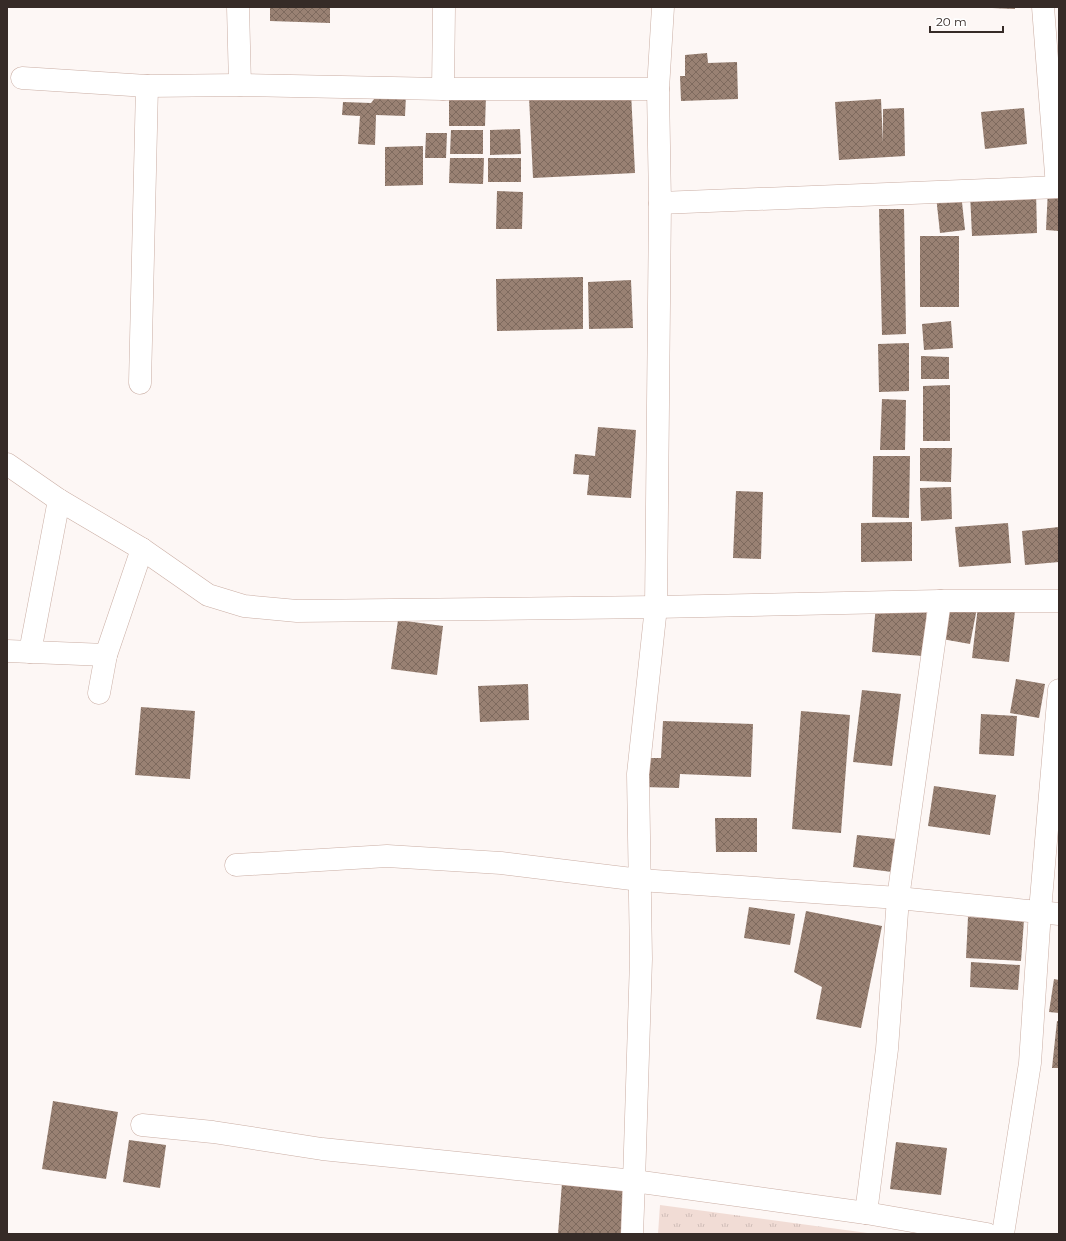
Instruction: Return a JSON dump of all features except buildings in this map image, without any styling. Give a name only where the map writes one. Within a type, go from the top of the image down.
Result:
[{"type":"street","points":[[238,7],[240,85]]},
{"type":"street","points":[[443,89],[444,7]]},
{"type":"street","points":[[632,1234],[641,959],[638,774],[656,607],[660,203],[658,89],[663,7]]},
{"type":"street","points":[[660,203],[1058,187],[1043,7]]},
{"type":"street","points":[[22,78],[147,86],[240,85],[443,89],[658,89]]},
{"type":"street","points":[[140,383],[147,86]]},
{"type":"street","points":[[7,464],[59,500],[142,550],[208,595],[244,606],[297,611],[656,607],[940,601],[1059,601]]},
{"type":"street","points":[[30,652],[59,500]]},
{"type":"street","points":[[99,693],[106,655],[142,550]]},
{"type":"street","points":[[866,1213],[887,1049],[898,898],[940,601]]},
{"type":"street","points":[[7,651],[106,655]]},
{"type":"street","points":[[1003,1234],[1030,1063],[1050,913],[1059,690]]},
{"type":"street","points":[[236,865],[387,856],[501,863],[640,880],[898,898],[1050,913]]},
{"type":"street","points":[[142,1125],[213,1132],[322,1149],[634,1181],[866,1213],[987,1234]]},
{"type":"green space","points":[[660,1205],[875,1234],[658,1234]]}]
